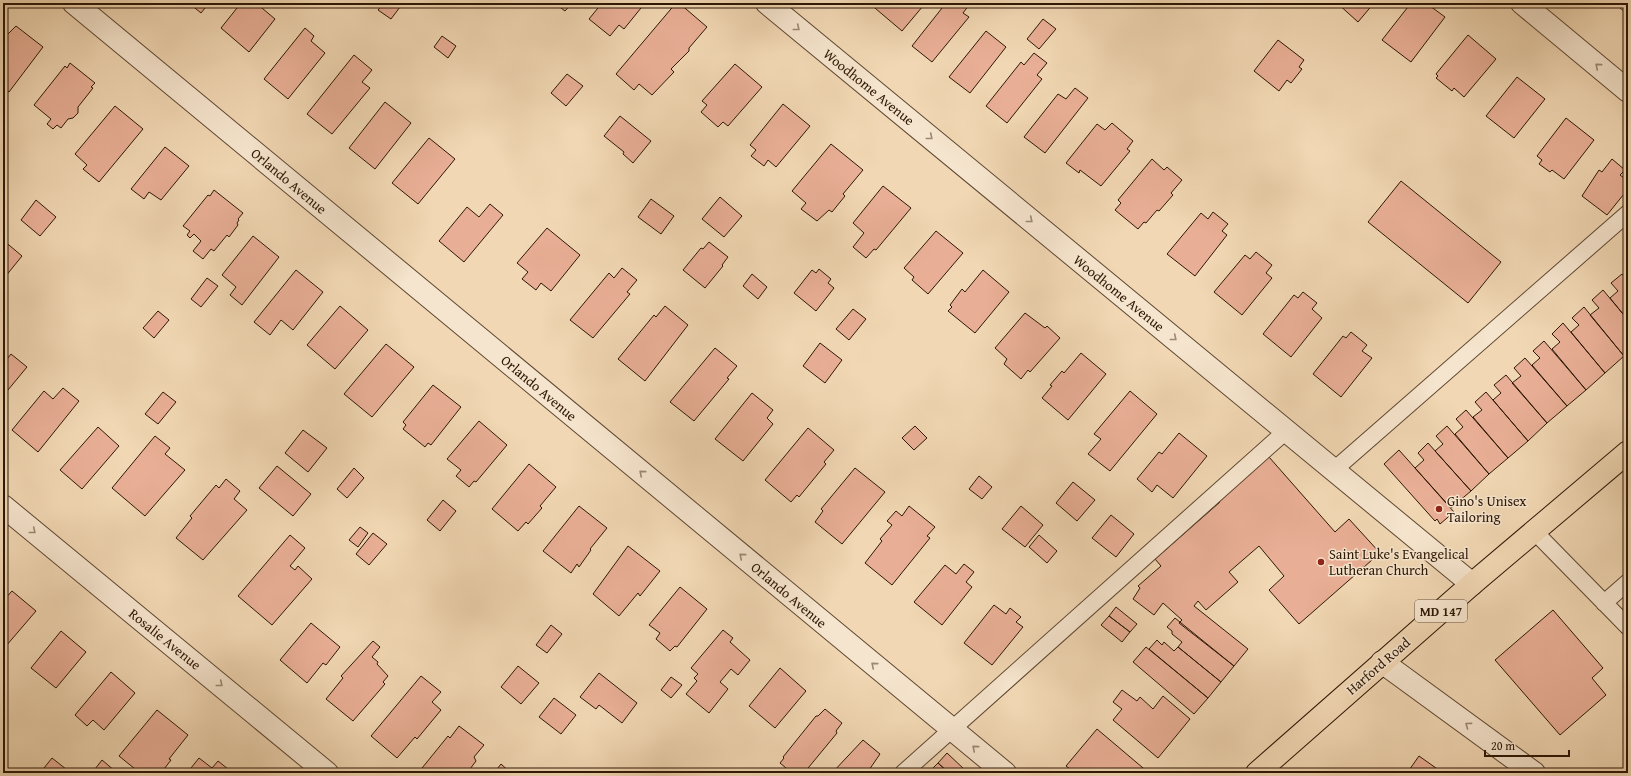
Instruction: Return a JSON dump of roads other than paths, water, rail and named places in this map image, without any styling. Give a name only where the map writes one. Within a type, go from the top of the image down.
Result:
[{"type":"main road","name":"Harford Road","points":[[1257,773],[1472,584],[1628,452]]},
{"type":"street","name":"Orlando Avenue","points":[[74,3],[1005,773]]},
{"type":"street","name":"Woodhome Avenue","points":[[767,3],[1472,584]]},
{"type":"street","points":[[1522,3],[1628,91]]},
{"type":"street","name":"Rosalie Avenue","points":[[3,506],[327,773]]},
{"type":"street","points":[[1382,662],[1534,773]]},
{"type":"lane","points":[[1334,470],[1628,212]]},
{"type":"lane","points":[[903,773],[953,730],[1286,431]]},
{"type":"lane","points":[[1534,531],[1628,627]]},
{"type":"lane","points":[[1604,603],[1628,582]]},
{"type":"place","name":"Gino's Unisex Tailoring","points":[[1439,509]]},
{"type":"place","name":"Saint Luke's Evangelical Lutheran Church","points":[[1321,562]]}]
